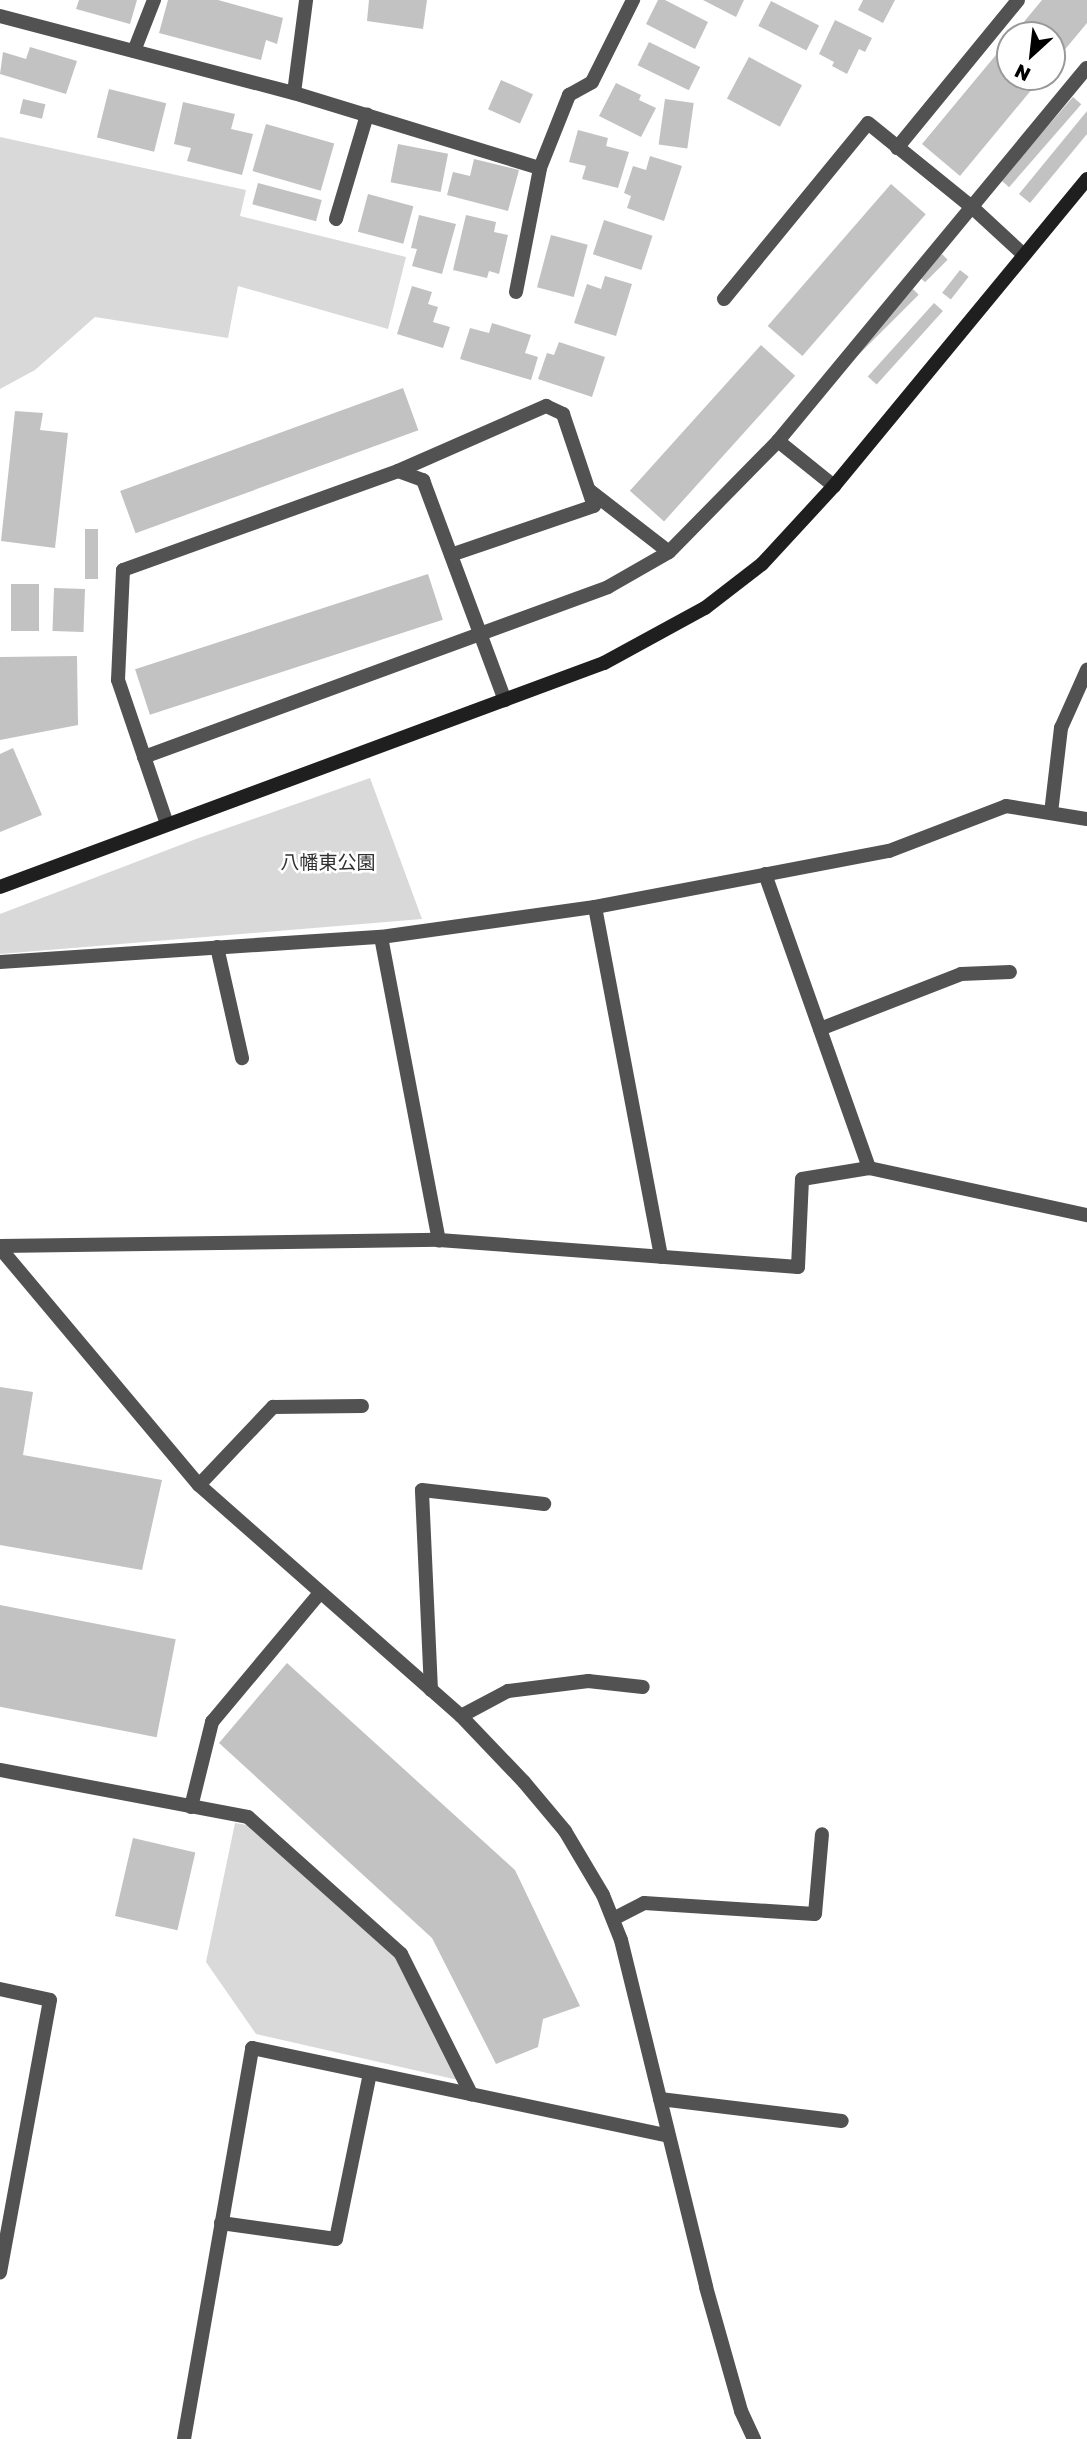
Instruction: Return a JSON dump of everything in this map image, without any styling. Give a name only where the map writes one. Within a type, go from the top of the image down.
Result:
[{"type":"street","points":[[134,51],[154,0]]},
{"type":"street","points":[[294,93],[306,0]]},
{"type":"street","points":[[516,292],[540,168],[569,94],[592,82],[633,0]]},
{"type":"street","points":[[898,148],[1018,0]]},
{"type":"street","points":[[0,16],[294,93],[540,168]]},
{"type":"street","points":[[144,757],[608,587],[669,552],[778,441],[1087,68]]},
{"type":"street","points":[[336,219],[367,115]]},
{"type":"street","points":[[724,299],[868,123],[973,208],[1024,255]]},
{"type":"street","points":[[0,887],[604,663],[705,608],[762,564],[834,486],[1087,179]]},
{"type":"street","points":[[167,824],[118,680],[123,570],[398,471],[546,406],[563,414],[594,506],[451,555]]},
{"type":"street","points":[[778,441],[834,486]]},
{"type":"street","points":[[398,471],[423,480],[505,700]]},
{"type":"street","points":[[589,490],[669,552]]},
{"type":"street","points":[[1051,813],[1061,729],[1087,670]]},
{"type":"street","points":[[0,962],[381,937],[595,906],[889,851],[1006,806],[1087,820]]},
{"type":"street","points":[[765,874],[869,1168]]},
{"type":"street","points":[[595,906],[661,1257]]},
{"type":"street","points":[[381,937],[439,1240]]},
{"type":"street","points":[[217,947],[242,1058]]},
{"type":"street","points":[[820,1029],[961,974],[1010,972]]},
{"type":"street","points":[[0,1247],[439,1240],[798,1267],[802,1179],[869,1168],[1087,1215]]},
{"type":"street","points":[[0,1247],[199,1485],[461,1716],[524,1782],[565,1831],[603,1895],[613,1919],[737,2399],[754,2439]]},
{"type":"street","points":[[199,1485],[273,1407],[362,1406]]},
{"type":"street","points":[[431,1690],[422,1490],[544,1504]]},
{"type":"street","points":[[191,1807],[212,1722],[320,1593]]},
{"type":"street","points":[[461,1716],[508,1691],[587,1681],[643,1687]]},
{"type":"street","points":[[0,1770],[248,1817],[401,1954],[471,2094]]},
{"type":"street","points":[[613,1919],[644,1903],[815,1914],[822,1834]]},
{"type":"street","points":[[0,1989],[50,2000],[0,2272]]},
{"type":"street","points":[[184,2439],[252,2048],[668,2136]]},
{"type":"street","points":[[221,2223],[336,2239],[370,2073]]},
{"type":"street","points":[[660,2099],[842,2121]]},
{"type":"green space","points":[[0,137],[246,190],[240,216],[406,257],[388,329],[238,286],[228,338],[95,317],[35,370],[0,389]]},
{"type":"green space","name":"八幡東公園","points":[[370,778],[422,919],[0,954],[0,914],[196,839]]},
{"type":"green space","points":[[235,1823],[247,1825],[396,1958],[458,2080],[256,2034],[206,1962]]},
{"type":"building","points":[[79,0],[137,0],[130,24],[76,9]]},
{"type":"building","points":[[168,0],[218,0],[283,18],[277,44],[266,40],[261,60],[159,33]]},
{"type":"building","points":[[369,0],[427,0],[423,29],[367,21]]},
{"type":"building","points":[[658,0],[665,0],[708,22],[695,49],[646,24]]},
{"type":"building","points":[[703,0],[744,0],[736,17]]},
{"type":"building","points":[[863,0],[895,0],[883,23],[858,10]]},
{"type":"building","points":[[1042,0],[1087,0],[1087,23],[1066,48],[1066,21],[1025,21]]},
{"type":"building","points":[[771,1],[819,26],[806,50],[758,26]]},
{"type":"building","points":[[835,20],[872,38],[865,52],[859,49],[847,74],[832,66],[834,62],[819,54]]},
{"type":"building","points":[[649,42],[700,67],[689,90],[638,65]]},
{"type":"building","points":[[30,47],[77,61],[66,94],[0,74],[3,52],[26,59]]},
{"type":"building","points":[[996,55],[996,91],[1030,91],[960,176],[922,144]]},
{"type":"building","points":[[749,57],[802,85],[780,127],[727,98]]},
{"type":"building","points":[[501,80],[533,94],[520,123],[488,109]]},
{"type":"building","points":[[616,83],[641,95],[639,100],[656,108],[641,137],[599,116]]},
{"type":"building","points":[[109,89],[166,103],[154,152],[97,138]]},
{"type":"building","points":[[1073,97],[1081,104],[1009,187],[1001,180]]},
{"type":"building","points":[[23,99],[45,104],[42,119],[20,114]]},
{"type":"building","points":[[665,99],[694,103],[687,149],[659,145]]},
{"type":"building","points":[[183,102],[235,114],[231,129],[253,134],[242,175],[187,161],[191,148],[174,144]]},
{"type":"building","points":[[1087,111],[1087,134],[1030,203],[1019,194]]},
{"type":"building","points":[[266,124],[334,144],[321,191],[252,171]]},
{"type":"building","points":[[578,130],[608,138],[606,146],[629,152],[618,188],[582,179],[586,166],[569,162]]},
{"type":"building","points":[[398,144],[448,154],[441,192],[391,182]]},
{"type":"building","points":[[650,156],[682,166],[664,221],[627,208],[631,196],[624,193],[633,166],[646,170]]},
{"type":"building","points":[[474,159],[519,170],[508,211],[447,195],[453,172],[470,176]]},
{"type":"building","points":[[258,183],[322,200],[316,221],[252,204]]},
{"type":"building","points":[[891,184],[926,214],[802,356],[768,326]]},
{"type":"building","points":[[368,194],[413,206],[403,244],[358,232]]},
{"type":"building","points":[[419,215],[456,224],[442,274],[412,266],[417,249],[411,248]]},
{"type":"building","points":[[466,215],[496,222],[494,232],[508,235],[499,274],[489,271],[487,278],[453,270]]},
{"type":"building","points":[[604,220],[653,236],[641,270],[593,254]]},
{"type":"building","points":[[551,235],[588,245],[574,297],[537,287]]},
{"type":"building","points":[[942,254],[948,260],[925,282],[919,277]]},
{"type":"building","points":[[960,270],[969,277],[951,300],[942,293]]},
{"type":"building","points":[[605,276],[632,284],[616,336],[574,323],[587,284],[601,289]]},
{"type":"building","points":[[412,286],[432,292],[428,304],[438,307],[433,322],[450,327],[443,348],[397,334]]},
{"type":"building","points":[[913,289],[919,295],[851,363],[845,357]]},
{"type":"building","points":[[934,303],[943,311],[877,385],[868,377]]},
{"type":"building","points":[[492,323],[531,335],[525,353],[538,357],[531,380],[460,359],[470,328],[489,333]]},
{"type":"building","points":[[559,342],[605,357],[592,397],[538,379],[547,353],[554,355]]},
{"type":"building","points":[[761,345],[795,376],[664,521],[630,491]]},
{"type":"building","points":[[403,388],[418,430],[136,533],[120,491]]},
{"type":"building","points":[[15,411],[43,413],[40,430],[68,433],[55,548],[1,541]]},
{"type":"building","points":[[85,529],[98,529],[98,579],[85,579]]},
{"type":"building","points":[[428,574],[443,620],[150,715],[135,669]]},
{"type":"building","points":[[11,584],[39,584],[39,631],[11,631]]},
{"type":"building","points":[[54,588],[85,589],[83,632],[52,631]]},
{"type":"building","points":[[77,656],[78,725],[0,740],[0,657]]},
{"type":"building","points":[[13,748],[42,815],[0,832],[0,754]]},
{"type":"building","points":[[0,1387],[33,1392],[23,1455],[162,1480],[142,1570],[0,1545]]},
{"type":"building","points":[[0,1605],[176,1639],[157,1737],[0,1707]]},
{"type":"building","points":[[287,1663],[515,1870],[580,2006],[543,2019],[538,2047],[496,2064],[432,1938],[219,1743]]},
{"type":"building","points":[[133,1838],[195,1852],[177,1930],[115,1916]]}]
